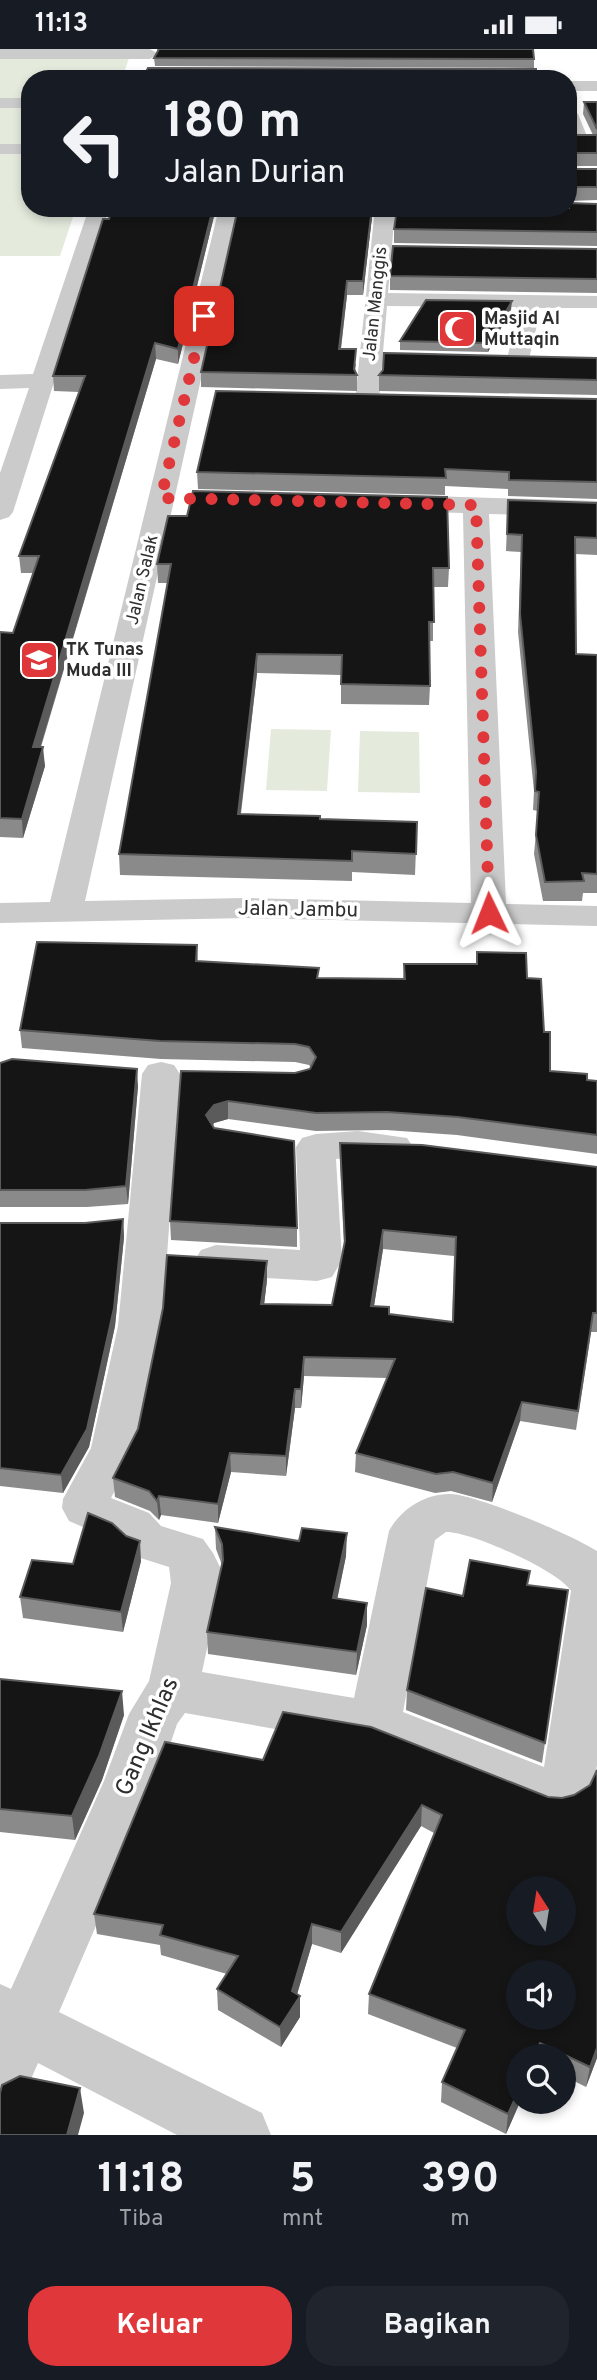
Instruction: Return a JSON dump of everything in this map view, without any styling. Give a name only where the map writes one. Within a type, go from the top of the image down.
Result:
[{"type":"street","points":[[4,73],[6,54],[150,52],[144,70]]},
{"type":"street","points":[[577,86],[597,86]]},
{"type":"street","points":[[0,103],[21,103]]},
{"type":"street","points":[[577,104],[588,104]]},
{"type":"street","points":[[0,149],[21,149]]},
{"type":"street","points":[[0,512],[22,409],[43,381],[96,217]]},
{"type":"street","name":"Jalan Salak","points":[[65,911],[227,217]]},
{"type":"street","name":"Jalan Manggis","points":[[367,401],[385,217]]},
{"type":"street","points":[[383,252],[463,253]]},
{"type":"street","points":[[376,299],[597,302]]},
{"type":"street","points":[[517,363],[527,321],[527,301]]},
{"type":"street","points":[[370,359],[450,361]]},
{"type":"street","points":[[491,362],[544,363]]},
{"type":"street","points":[[0,382],[43,381]]},
{"type":"street","points":[[186,397],[213,397]]},
{"type":"street","points":[[339,400],[394,401]]},
{"type":"street","points":[[160,507],[187,508]]},
{"type":"street","points":[[373,512],[476,514],[597,509]]},
{"type":"street","points":[[476,514],[489,913]]},
{"type":"street","name":"Jalan Jambu","points":[[0,913],[247,908],[597,915]]},
{"type":"street","points":[[122,1071],[179,1075],[136,1232],[317,1266],[321,1260],[297,1144],[358,1144],[434,1150]]},
{"type":"street","name":"Gang Ikhlas","points":[[0,2081],[11,2018],[131,1781],[155,1714],[173,1689],[196,1583],[196,1567],[186,1553],[145,1540],[132,1527],[86,1508],[87,1499],[114,1448],[139,1326],[136,1232]]},
{"type":"street","points":[[173,1689],[375,1724],[547,1791],[560,1793],[567,1788],[596,1591],[588,1575],[576,1563],[489,1524],[452,1513],[428,1517],[413,1531],[375,1724]]},
{"type":"street","points":[[11,2018],[235,2134]]},
{"type":"shaded area","points":[[0,49],[132,49],[125,70],[21,70],[21,217],[73,217],[60,256],[0,256]]},
{"type":"shaded area","points":[[271,729],[331,730],[327,791],[266,790]]},
{"type":"shaded area","points":[[360,731],[419,732],[420,793],[358,792]]},
{"type":"building","points":[[159,49],[533,49],[534,59],[154,58]]},
{"type":"building","points":[[148,68],[536,69],[536,70],[147,70]]},
{"type":"building","points":[[584,102],[597,102],[597,129]]},
{"type":"building","points":[[577,135],[597,135],[597,153],[577,153]]},
{"type":"building","points":[[577,169],[597,169],[597,187],[577,187]]},
{"type":"building","points":[[577,203],[597,204],[597,232],[394,229],[396,217],[577,217]]},
{"type":"building","points":[[211,217],[178,349],[155,343],[33,747],[43,747],[22,819],[0,818],[0,632],[13,633],[39,556],[19,556],[85,376],[53,376],[103,219]]},
{"type":"building","points":[[236,217],[371,217],[363,281],[347,281],[339,349],[356,349],[354,369],[357,375],[201,372]]},
{"type":"building","points":[[393,246],[597,249],[597,279],[390,276]]},
{"type":"building","name":"Masjid Al Muttaqin","points":[[426,300],[512,301],[488,343],[400,341]]},
{"type":"building","points":[[384,353],[597,358],[597,380],[379,375],[383,370]]},
{"type":"building","points":[[216,391],[597,399],[597,482],[509,480],[509,472],[445,469],[446,478],[197,472]]},
{"type":"building","points":[[193,491],[447,497],[449,568],[433,568],[434,622],[429,622],[430,686],[341,684],[342,655],[257,654],[238,814],[417,822],[416,854],[352,851],[352,861],[119,854],[171,564],[157,564],[168,516],[187,516]]},
{"type":"building","points":[[508,500],[597,503],[597,538],[575,537],[576,654],[597,655],[597,874],[582,873],[584,881],[545,882],[536,835],[539,792],[535,791],[536,772],[520,614],[522,535],[507,534]]},
{"type":"building","points":[[37,942],[197,945],[196,961],[319,968],[317,978],[405,979],[404,964],[477,964],[477,952],[526,953],[527,978],[541,979],[544,1032],[550,1032],[550,1071],[587,1074],[587,1080],[597,1081],[597,1135],[458,1117],[387,1112],[316,1113],[228,1101],[214,1105],[206,1115],[214,1128],[294,1141],[297,1228],[170,1221],[181,1071],[295,1073],[310,1069],[316,1057],[309,1047],[295,1044],[160,1041],[20,1030]]},
{"type":"building","points":[[12,1059],[137,1069],[126,1186],[85,1190],[0,1190],[0,1063]]},
{"type":"building","points":[[340,1143],[422,1145],[597,1167],[597,1313],[593,1313],[578,1411],[522,1402],[493,1483],[453,1472],[436,1474],[356,1453],[395,1359],[304,1357],[301,1389],[295,1389],[286,1456],[230,1453],[218,1504],[159,1496],[157,1501],[149,1491],[113,1478],[138,1429],[163,1308],[167,1255],[267,1261],[261,1304],[332,1305],[345,1241]],"holes":[[[383,1230],[456,1237],[453,1322],[389,1314],[389,1307],[371,1306]]]},
{"type":"building","points":[[123,1219],[114,1308],[87,1429],[61,1475],[0,1468],[0,1223],[85,1223]]},
{"type":"building","points":[[88,1513],[112,1523],[126,1536],[140,1541],[121,1612],[20,1597],[32,1560],[73,1564]]},
{"type":"building","points":[[215,1527],[299,1541],[302,1528],[347,1533],[333,1598],[367,1603],[357,1652],[207,1632],[223,1560],[222,1544]]},
{"type":"building","points":[[470,1560],[530,1571],[527,1585],[568,1590],[545,1743],[407,1690],[426,1588],[463,1596]]},
{"type":"building","points":[[0,1679],[122,1691],[99,1756],[72,1816],[0,1809]]},
{"type":"building","points":[[283,1712],[371,1727],[548,1797],[574,1795],[590,1785],[597,1770],[597,2048],[590,2067],[576,2060],[576,2044],[506,2044],[506,2113],[442,2082],[465,2030],[369,1994],[442,1815],[422,1805],[341,1932],[312,1924],[292,1991],[300,1996],[280,2027],[217,1989],[238,1956],[160,1935],[163,1925],[94,1914],[165,1742],[263,1760]]},
{"type":"building","points":[[20,2076],[80,2088],[67,2135],[0,2135],[2,2085]]},
{"type":"place","name":"Masjid Al Muttaqin","points":[[457,329]]},
{"type":"place","name":"TK Tunas Muda III","points":[[39,660]]},
{"type":"route","points":[[204,316],[161,498],[476,505],[489,913]]}]
